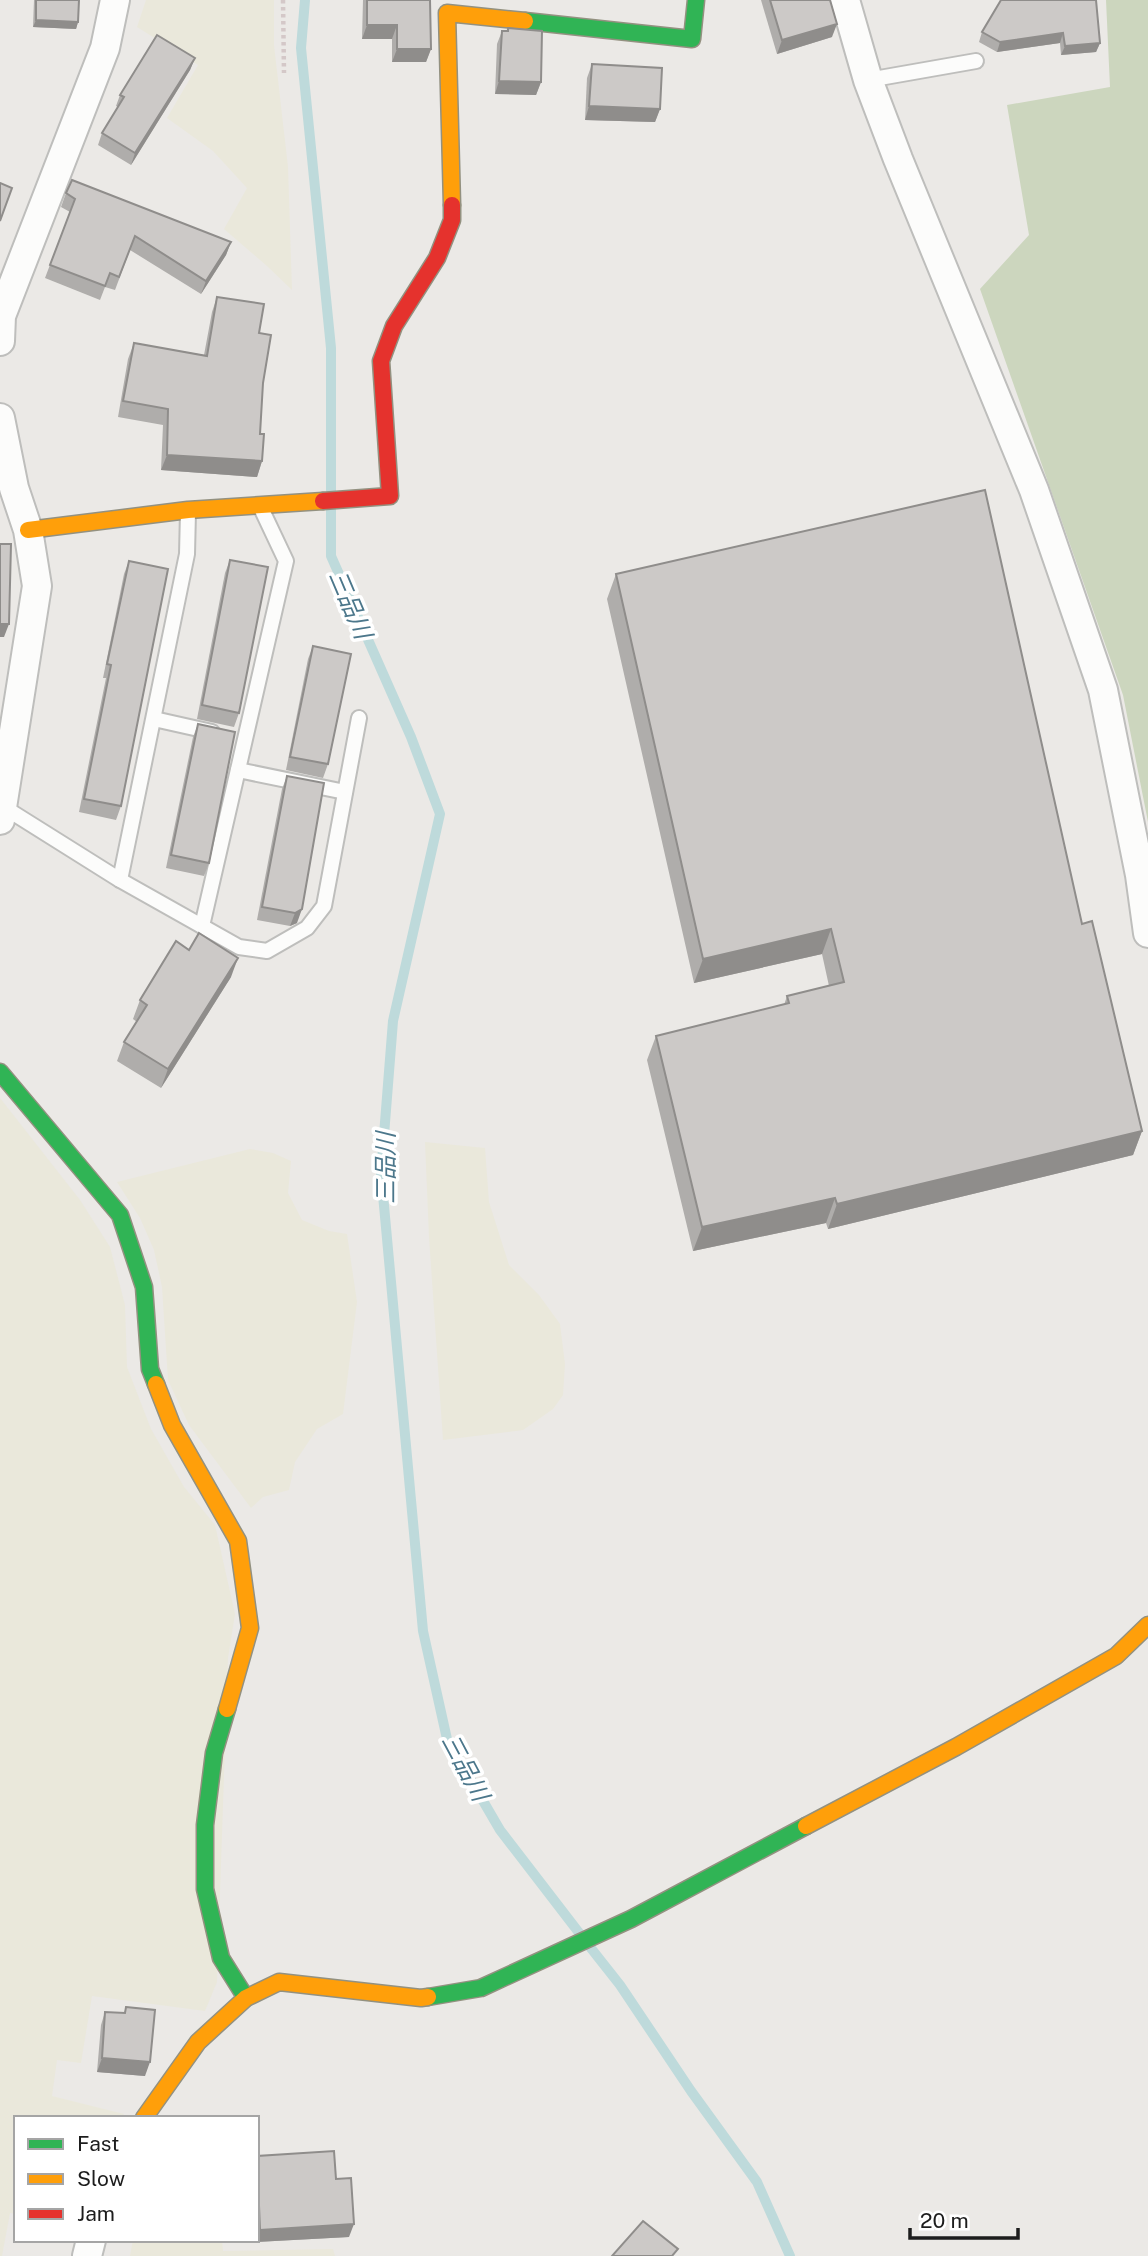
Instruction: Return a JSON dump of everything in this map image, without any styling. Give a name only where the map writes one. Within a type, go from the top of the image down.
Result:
[{"type":"street","points":[[0,324],[105,48],[115,0]]},
{"type":"street","points":[[28,530],[188,510],[390,496],[381,361],[394,327],[437,258],[452,220],[447,13],[692,39],[696,0]]},
{"type":"street","points":[[845,0],[868,80],[1034,489],[1103,690],[1140,875],[1148,933]]},
{"type":"street","points":[[0,418],[7,494],[28,530],[37,586],[5,763],[1,813]]},
{"type":"street","points":[[0,1072],[120,1215],[144,1287],[150,1369],[172,1425],[238,1541],[250,1628],[214,1753],[205,1825],[205,1889],[221,1958],[246,1998]]},
{"type":"street","points":[[145,2116],[198,2042],[246,1998],[279,1982],[421,1998],[481,1988],[631,1919],[956,1747],[1116,1656],[1148,1625]]},
{"type":"lane","points":[[868,80],[976,61]]},
{"type":"lane","points":[[202,926],[286,561],[259,504]]},
{"type":"lane","points":[[120,880],[187,554],[188,510]]},
{"type":"lane","points":[[1,813],[239,947],[267,951],[307,928],[324,906],[359,718]]},
{"type":"lane","points":[[154,719],[244,739]]},
{"type":"lane","points":[[238,770],[345,792]]},
{"type":"path","points":[[283,0],[284,73]]},
{"type":"shaded area","points":[[146,0],[274,0],[274,45],[288,167],[292,290],[224,229],[247,188],[213,151],[167,118],[198,65],[137,27]]},
{"type":"shaded area","points":[[0,1098],[80,1200],[110,1247],[125,1305],[127,1367],[151,1429],[184,1487],[215,1525],[235,1614],[228,1658],[217,1982],[205,2011],[92,1996],[81,2063],[57,2060],[52,2096],[124,2114],[14,2116],[14,2214],[10,2213],[0,2256]]},
{"type":"shaded area","points":[[425,1142],[485,1148],[489,1202],[509,1265],[539,1295],[560,1324],[565,1364],[563,1395],[553,1409],[523,1430],[443,1440]]},
{"type":"shaded area","points":[[250,1149],[273,1153],[291,1161],[288,1193],[302,1220],[329,1231],[347,1234],[357,1302],[343,1414],[317,1429],[295,1462],[289,1490],[263,1497],[251,1508],[189,1425],[168,1380],[162,1287],[154,1250],[140,1218],[117,1182]]},
{"type":"shaded area","points":[[133,2242],[222,2242],[223,2251],[333,2249],[335,2256],[130,2256]]},
{"type":"green space","points":[[1106,0],[1148,0],[1148,822],[1123,695],[980,289],[1029,235],[1007,105],[1110,87]]},
{"type":"building","points":[[36,0],[79,0],[78,22],[36,20]]},
{"type":"building","points":[[367,0],[430,0],[431,49],[397,49],[397,25],[367,25]]},
{"type":"building","points":[[770,0],[830,0],[837,24],[782,40]]},
{"type":"building","points":[[1001,0],[1096,0],[1100,43],[1065,46],[1063,33],[1000,42],[982,32]]},
{"type":"building","points":[[508,28],[542,31],[541,82],[499,81],[502,31],[508,31]]},
{"type":"building","points":[[157,35],[195,58],[135,153],[102,133],[124,97],[120,95]]},
{"type":"building","points":[[592,64],[662,68],[660,109],[589,106]]},
{"type":"building","points":[[72,180],[231,242],[206,281],[135,236],[119,277],[110,273],[105,286],[50,265],[75,199],[66,193]]},
{"type":"building","points":[[0,183],[12,188],[0,221]]},
{"type":"building","points":[[217,297],[264,304],[259,333],[271,335],[263,383],[260,434],[264,434],[262,461],[167,455],[168,409],[123,401],[134,343],[207,356]]},
{"type":"building","points":[[985,490],[1082,924],[1092,921],[1142,1131],[837,1204],[835,1198],[702,1227],[656,1036],[789,1003],[787,996],[844,982],[831,929],[703,959],[616,574]]},
{"type":"building","points":[[0,544],[11,544],[9,624],[0,624]]},
{"type":"building","points":[[230,560],[268,567],[239,713],[202,705]]},
{"type":"building","points":[[129,561],[168,569],[121,806],[84,799],[111,665],[107,664]]},
{"type":"building","points":[[313,646],[351,654],[328,764],[290,757]]},
{"type":"building","points":[[198,724],[235,732],[209,863],[171,855]]},
{"type":"building","points":[[287,776],[324,783],[302,909],[295,913],[262,907]]},
{"type":"building","points":[[199,933],[238,958],[168,1069],[124,1042],[147,1005],[140,1000],[176,941],[189,950]]},
{"type":"building","points":[[126,2007],[155,2010],[150,2062],[102,2058],[105,2012],[125,2013]]},
{"type":"building","points":[[334,2151],[336,2179],[351,2178],[354,2224],[260,2230],[259,2156]]},
{"type":"building","points":[[643,2221],[678,2249],[672,2256],[612,2256]]},
{"type":"waterway","name":"三品川","points":[[305,0],[301,48],[331,348],[331,556],[411,737],[440,814],[393,1021],[381,1173],[423,1631],[447,1739],[500,1830],[580,1934]]},
{"type":"waterway","name":"三品川","points":[[590,1947],[620,1985],[691,2091],[757,2182],[790,2256]]},
{"type":"traffic: fast","points":[[525,21],[692,39],[696,0]]},
{"type":"traffic: fast","points":[[0,1072],[120,1215],[144,1287],[150,1369],[156,1384]]},
{"type":"traffic: fast","points":[[227,1709],[214,1753],[205,1825],[205,1889],[221,1958],[246,1998]]},
{"type":"traffic: fast","points":[[428,1997],[481,1988],[631,1919],[806,1826]]},
{"type":"traffic: slow","points":[[452,205],[447,13],[525,21]]},
{"type":"traffic: slow","points":[[28,530],[188,510],[323,501]]},
{"type":"traffic: slow","points":[[156,1384],[172,1425],[238,1541],[250,1628],[227,1709]]},
{"type":"traffic: slow","points":[[806,1826],[956,1747],[1116,1656],[1148,1625]]},
{"type":"traffic: slow","points":[[145,2116],[198,2042],[246,1998],[279,1982],[428,1997]]},
{"type":"traffic: jam","points":[[323,501],[390,496],[381,361],[394,326],[437,258],[452,220],[452,205]]}]
